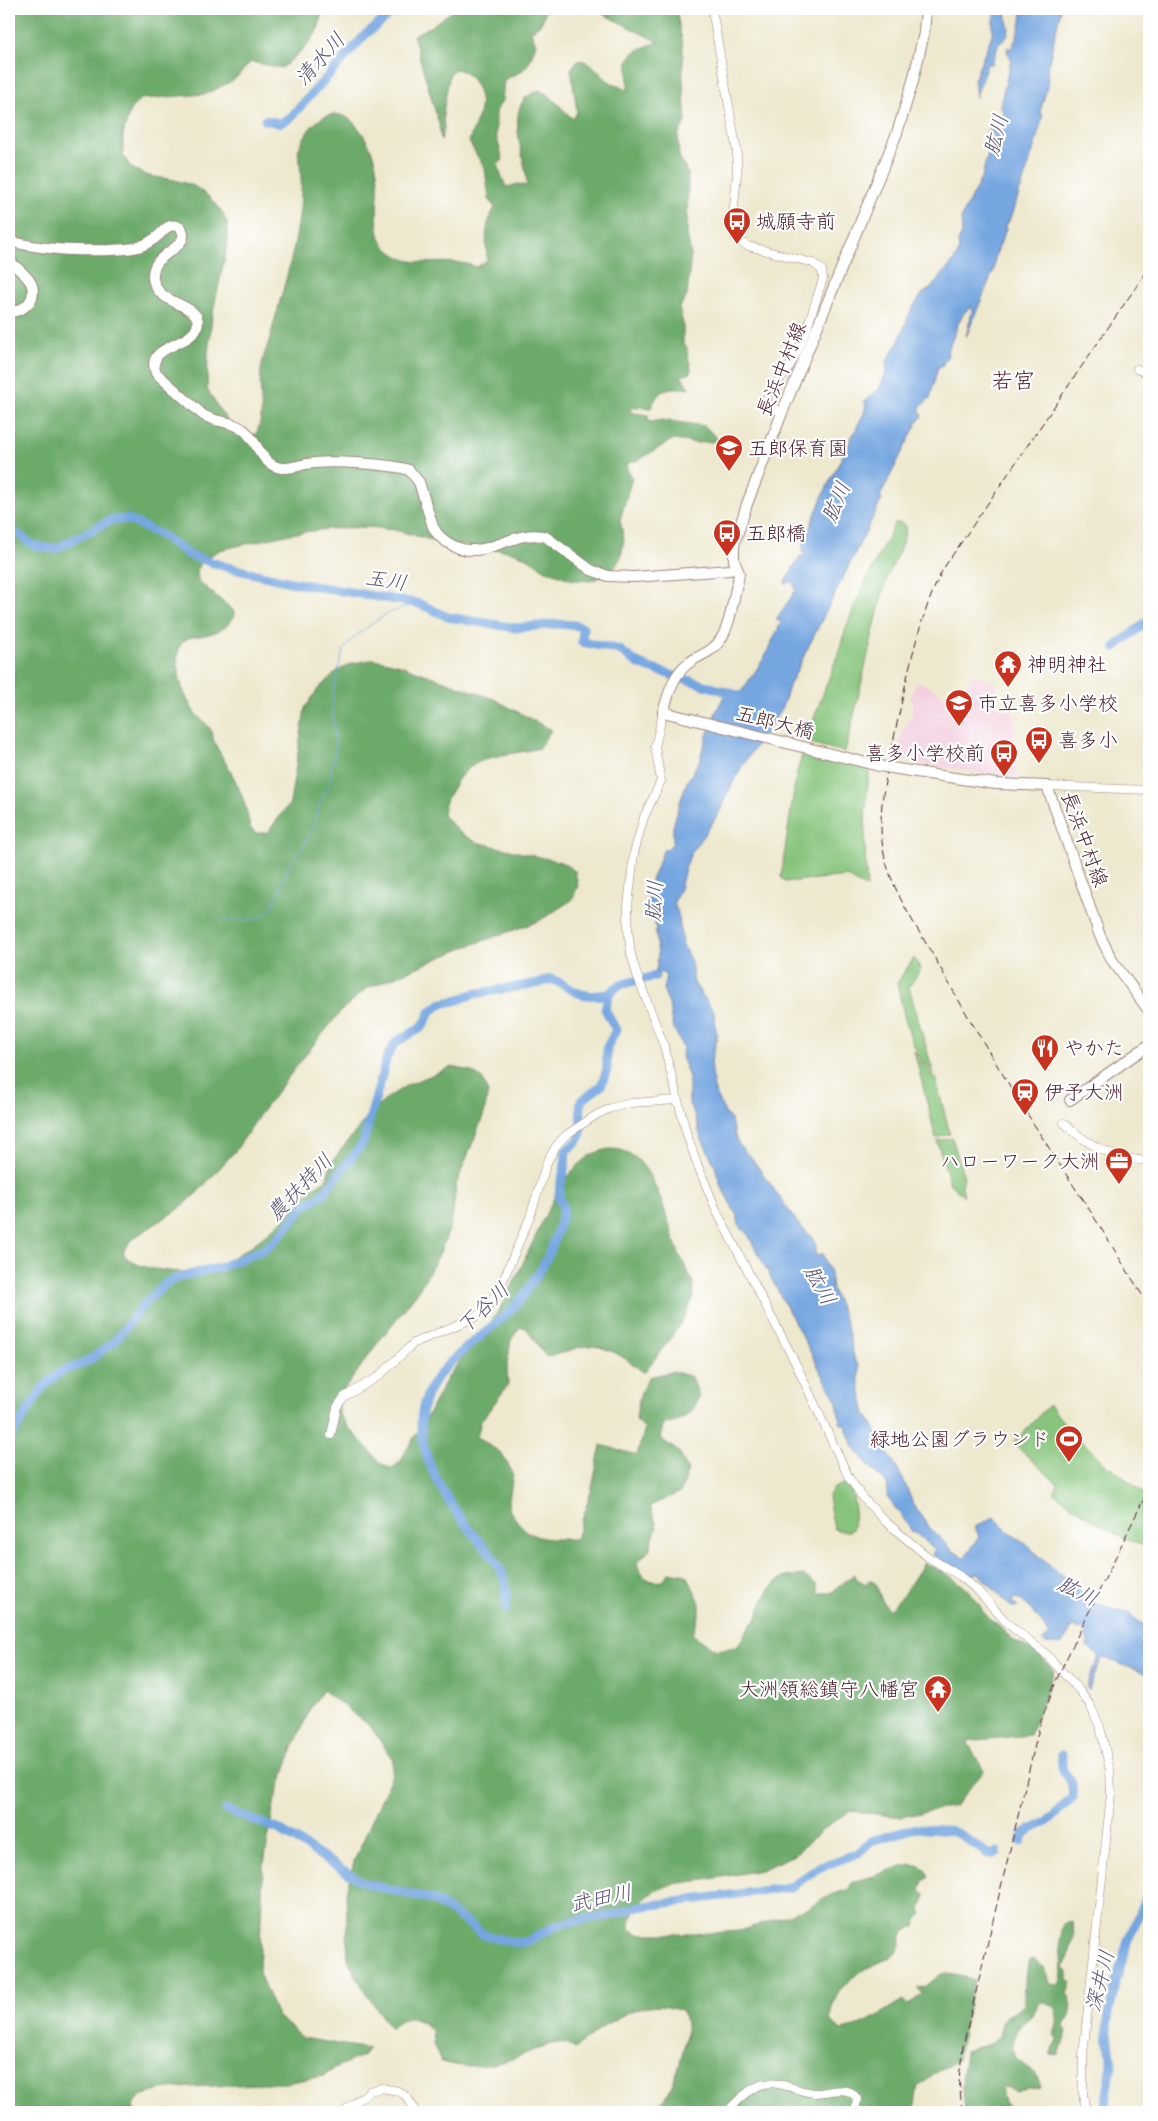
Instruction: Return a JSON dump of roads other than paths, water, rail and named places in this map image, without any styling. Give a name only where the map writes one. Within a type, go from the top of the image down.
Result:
[{"type":"main road","name":"長浜中村線","points":[[663,712],[672,683],[679,672],[690,661],[706,654],[721,639],[738,580],[739,573],[736,568],[734,553],[737,535],[782,413],[897,133],[913,81],[924,34],[926,9]]},
{"type":"main road","points":[[9,241],[58,250],[126,249],[139,247],[154,241],[167,227],[177,226],[182,230],[181,241],[158,261],[153,271],[153,280],[160,292],[176,305],[195,312],[198,318],[198,326],[190,336],[157,355],[154,363],[156,373],[203,415],[211,420],[236,425],[244,430],[251,436],[265,459],[280,468],[326,462],[410,470],[419,482],[437,534],[458,548],[477,551],[490,549],[532,535],[540,535],[546,537],[591,570],[608,576],[634,577],[720,571],[736,568]]},
{"type":"main road","points":[[9,260],[32,284],[33,293],[30,303],[23,309],[17,312],[9,312]]},
{"type":"main road","name":"五郎大橋","points":[[663,712],[865,763]]},
{"type":"main road","name":"長浜中村線","points":[[865,763],[996,784],[1047,786],[1100,936],[1112,960],[1149,1010]]},
{"type":"main road","points":[[1070,1100],[1149,1044]]},
{"type":"street","points":[[712,9],[737,152],[732,228],[734,237],[739,242],[748,246],[813,263],[818,266],[823,274],[823,279],[796,354],[783,376],[768,394],[767,404],[782,413]]},
{"type":"street","points":[[1137,369],[1149,374]]},
{"type":"street","points":[[663,712],[655,747],[662,781],[644,817],[634,853],[628,906],[628,930],[631,954],[637,975],[664,1046],[677,1100],[698,1166],[718,1214],[796,1364],[849,1478],[864,1499],[886,1522],[928,1557],[960,1576],[1008,1624],[1061,1669],[1090,1705],[1100,1727],[1110,1770],[1111,1794],[1083,2055],[1083,2093],[1086,2112]]},
{"type":"street","points":[[1047,786],[1149,790]]},
{"type":"street","points":[[331,1435],[337,1407],[344,1397],[379,1376],[414,1343],[471,1319],[489,1305],[504,1278],[530,1217],[547,1162],[556,1146],[566,1135],[596,1115],[612,1108],[631,1103],[677,1100]]},
{"type":"street","points":[[1064,1123],[1079,1137],[1117,1157],[1129,1160],[1149,1160]]},
{"type":"street","points":[[727,2112],[739,2100],[762,2084],[771,2083],[810,2093],[846,2090],[856,2099],[855,2112]]},
{"type":"street","points":[[343,2112],[370,2091],[382,2088],[398,2092],[407,2098],[416,2112]]},
{"type":"water","points":[[994,9],[1008,9],[1006,14],[1009,30],[1007,37],[998,45],[992,64],[987,64],[976,97],[974,80],[992,35]]},
{"type":"water","name":"肱川","points":[[1021,9],[1061,9],[1047,71],[1048,84],[1040,112],[1043,116],[1018,197],[1008,223],[1005,224],[1006,229],[995,257],[994,269],[966,337],[972,311],[971,307],[962,315],[959,321],[947,351],[948,355],[942,366],[938,367],[930,398],[920,407],[920,413],[923,415],[917,423],[880,496],[882,499],[790,684],[781,710],[742,766],[724,803],[691,854],[674,903],[679,917],[682,943],[691,962],[694,983],[714,1012],[717,1039],[711,1061],[714,1089],[726,1115],[731,1119],[739,1145],[751,1157],[800,1226],[811,1236],[816,1245],[816,1257],[822,1253],[830,1272],[832,1289],[845,1319],[855,1361],[859,1366],[859,1383],[866,1413],[904,1481],[913,1504],[927,1525],[952,1550],[964,1558],[979,1537],[975,1527],[994,1517],[1010,1533],[1025,1543],[1046,1563],[1098,1604],[1127,1612],[1137,1621],[1149,1627],[1149,1675],[1102,1657],[1089,1690],[1086,1687],[1099,1656],[1087,1647],[1088,1642],[1085,1638],[1087,1632],[1073,1626],[1062,1645],[1045,1643],[1042,1640],[1049,1637],[1047,1632],[1035,1614],[1020,1600],[1015,1598],[1012,1601],[1018,1607],[1010,1606],[979,1574],[975,1573],[971,1581],[960,1572],[962,1571],[958,1567],[949,1566],[933,1555],[935,1549],[914,1532],[912,1533],[909,1526],[887,1497],[888,1488],[886,1483],[867,1464],[856,1449],[848,1434],[846,1425],[840,1423],[837,1402],[746,1231],[738,1223],[738,1218],[720,1184],[715,1166],[700,1135],[697,1121],[689,1104],[689,1077],[682,1059],[683,1048],[672,1024],[669,1004],[663,989],[666,976],[661,972],[654,979],[643,979],[653,976],[657,964],[654,915],[647,911],[650,883],[664,849],[669,848],[673,842],[673,827],[687,782],[701,758],[710,728],[725,695],[731,688],[735,692],[741,692],[763,660],[781,623],[779,620],[777,621],[777,618],[796,590],[792,581],[785,584],[785,582],[800,556],[802,557],[806,552],[803,552],[803,544],[823,495],[864,413],[866,405],[864,402],[879,389],[887,371],[886,363],[899,341],[911,310],[923,293],[930,289],[954,261],[959,252],[958,241],[962,234],[961,217],[982,177],[990,149],[988,146],[983,148],[982,146],[991,140],[993,133],[988,135],[986,132],[997,125],[1003,111],[1000,105],[1011,60],[1007,51],[1008,47],[1011,49],[1017,35],[1022,13]]},
{"type":"waterway","name":"清水川","points":[[265,120],[279,123],[289,119],[366,34],[397,9]]},
{"type":"waterway","name":"玉川","points":[[9,526],[35,546],[55,549],[111,520],[127,519],[163,536],[189,555],[226,567],[290,582],[420,604],[448,617],[516,628],[557,624],[575,625],[583,628],[582,642],[620,650],[637,663],[649,668],[737,695]]},
{"type":"waterway","points":[[222,921],[257,919],[270,910],[282,887],[289,865],[306,842],[312,829],[321,800],[329,783],[336,747],[332,706],[333,692],[343,651],[351,640],[370,625],[387,614],[415,603]]},
{"type":"waterway","points":[[1115,647],[1149,620]]},
{"type":"waterway","name":"農扶持川","points":[[9,1440],[43,1387],[62,1371],[87,1362],[115,1341],[143,1305],[166,1283],[180,1277],[221,1267],[265,1249],[279,1237],[303,1207],[323,1194],[363,1143],[387,1057],[396,1042],[419,1029],[425,1023],[430,1012],[440,1004],[473,994],[540,983],[550,979],[581,994],[604,995],[609,994],[618,986],[655,976]]},
{"type":"waterway","name":"下谷川","points":[[506,1609],[506,1586],[501,1572],[494,1559],[470,1530],[444,1493],[425,1450],[421,1421],[425,1401],[433,1383],[459,1354],[506,1315],[519,1301],[535,1279],[548,1256],[563,1208],[559,1194],[566,1150],[580,1138],[581,1101],[601,1086],[607,1070],[607,1047],[616,1030],[605,1009],[609,994]]},
{"type":"waterway","name":"武田川","points":[[1021,1841],[1024,1833],[1047,1822],[1073,1797],[1071,1781],[1062,1768],[1062,1755]]},
{"type":"waterway","name":"武田川","points":[[226,1810],[278,1829],[359,1880],[371,1885],[434,1900],[486,1936],[518,1943],[528,1941],[552,1928],[569,1922],[613,1915],[637,1907],[791,1887],[818,1868],[858,1853],[871,1841],[916,1828],[951,1831],[961,1835],[988,1854],[997,1852]]},
{"type":"waterway","name":"深井川","points":[[1104,2112],[1112,2065],[1107,2025],[1114,1989],[1128,1940],[1149,1892]]},
{"type":"railway","points":[[1083,1200],[990,1053],[899,897],[884,854],[881,822],[882,806],[889,759],[920,627],[943,569],[1149,268]]},
{"type":"railway","points":[[1081,1196],[1149,1306]]},
{"type":"railway","points":[[962,2112],[959,2078],[963,2046],[1040,1724],[1058,1676],[1149,1488]]},
{"type":"place","name":"城願寺前","points":[[737,245]]},
{"type":"place","name":"五郎保育園","points":[[729,472]]},
{"type":"place","name":"五郎橋","points":[[727,557]]},
{"type":"place","name":"神明神社","points":[[1008,688]]},
{"type":"place","name":"市立喜多小学校","points":[[959,727]]},
{"type":"place","name":"喜多小","points":[[1039,764]]},
{"type":"place","name":"喜多小学校前","points":[[1004,777]]},
{"type":"place","name":"やかた","points":[[1045,1072]]},
{"type":"place","name":"伊予大洲","points":[[1025,1116]]},
{"type":"place","name":"ハローワーク大洲","points":[[1119,1185]]},
{"type":"place","name":"緑地公園グラウンド","points":[[1069,1463]]},
{"type":"place","name":"大洲領総鎮守八幡宮","points":[[938,1713]]},
{"type":"district","name":"若宮","points":[[1013,380]]}]
